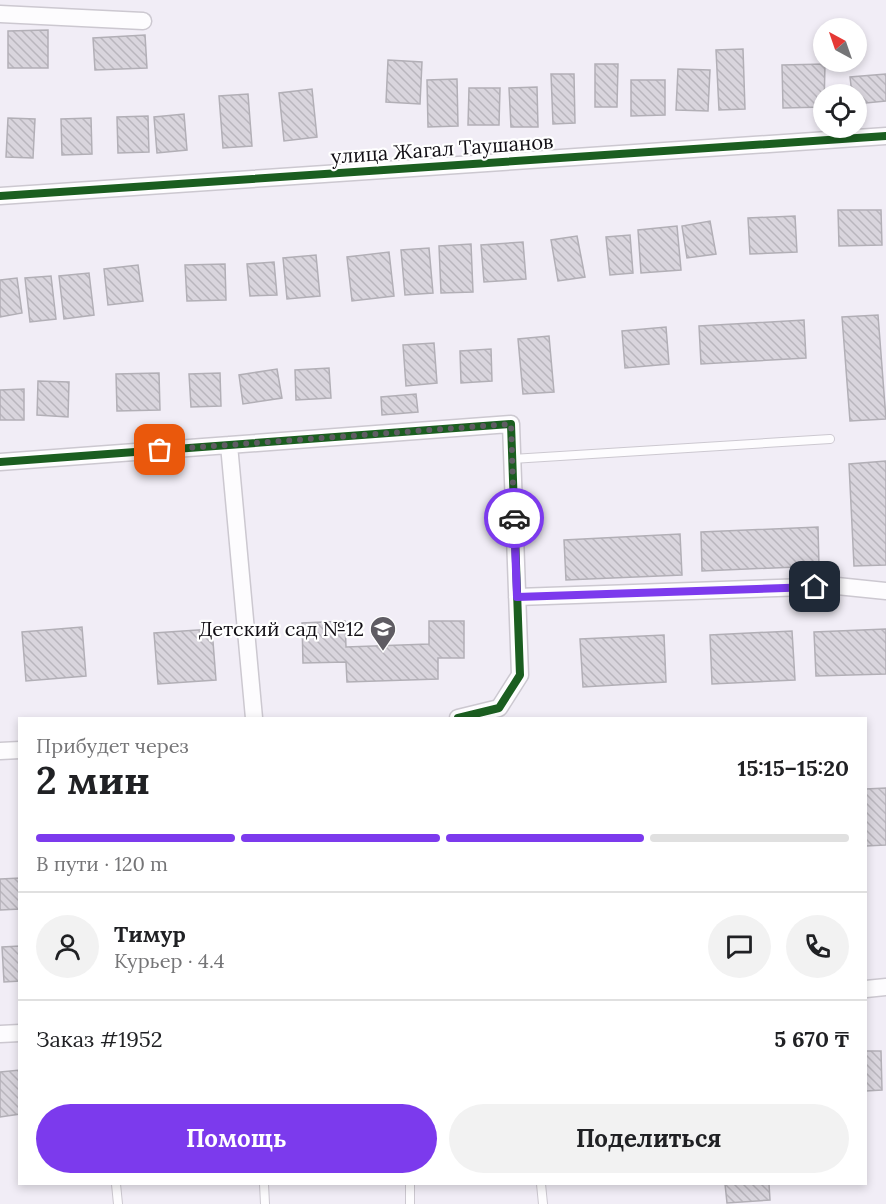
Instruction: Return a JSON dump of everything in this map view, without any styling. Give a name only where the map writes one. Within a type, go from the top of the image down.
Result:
[{"type":"street","points":[[0,14],[143,21]]},
{"type":"street","name":"улица Жагал Таушанов","points":[[0,196],[886,136]]},
{"type":"street","points":[[0,462],[511,424],[520,675],[499,708],[462,717]]},
{"type":"street","points":[[229,445],[254,717]]},
{"type":"street","points":[[517,597],[837,586],[886,591]]},
{"type":"street","points":[[0,751],[18,750]]},
{"type":"street","points":[[867,989],[886,987]]},
{"type":"street","points":[[0,1034],[18,1033]]},
{"type":"lane","points":[[512,459],[830,439]]},
{"type":"lane","points":[[116,1185],[118,1204]]},
{"type":"lane","points":[[264,1185],[265,1204]]},
{"type":"lane","points":[[410,1185],[410,1204]]},
{"type":"lane","points":[[541,1185],[543,1204]]},
{"type":"building","points":[[48,30],[48,68],[8,68],[8,31]]},
{"type":"building","points":[[145,35],[147,68],[95,70],[93,38]]},
{"type":"building","points":[[743,49],[745,109],[719,110],[716,50]]},
{"type":"building","points":[[388,60],[422,62],[420,104],[386,102]]},
{"type":"building","points":[[595,64],[618,64],[617,107],[595,107]]},
{"type":"building","points":[[813,64],[813,72],[825,72],[825,84],[813,84],[813,107],[783,108],[782,65]]},
{"type":"building","points":[[678,69],[710,70],[708,111],[676,110]]},
{"type":"building","points":[[551,74],[574,74],[575,123],[553,124]]},
{"type":"building","points":[[886,74],[886,101],[867,103],[867,84],[851,84],[850,77]]},
{"type":"building","points":[[457,79],[458,126],[428,127],[427,80]]},
{"type":"building","points":[[631,80],[665,80],[665,115],[631,116]]},
{"type":"building","points":[[537,87],[538,127],[511,127],[509,88]]},
{"type":"building","points":[[469,88],[500,88],[499,125],[468,125]]},
{"type":"building","points":[[312,89],[317,137],[284,141],[279,93]]},
{"type":"building","points":[[248,94],[252,146],[223,148],[219,96]]},
{"type":"building","points":[[184,114],[187,150],[157,153],[154,117]]},
{"type":"building","points":[[148,116],[149,152],[118,153],[117,117]]},
{"type":"building","points":[[8,118],[35,119],[33,158],[6,157]]},
{"type":"building","points":[[91,118],[92,154],[62,155],[61,119]]},
{"type":"building","points":[[838,210],[881,210],[882,245],[839,246]]},
{"type":"building","points":[[795,216],[797,252],[750,254],[748,218]]},
{"type":"building","points":[[710,221],[716,254],[687,258],[682,226]]},
{"type":"building","points":[[677,226],[681,270],[641,273],[638,230]]},
{"type":"building","points":[[630,235],[633,273],[610,275],[606,237]]},
{"type":"building","points":[[577,236],[585,277],[558,281],[551,240]]},
{"type":"building","points":[[523,242],[526,279],[484,282],[481,245]]},
{"type":"building","points":[[471,244],[473,292],[441,293],[439,246]]},
{"type":"building","points":[[429,248],[433,293],[405,295],[401,250]]},
{"type":"building","points":[[389,252],[394,296],[352,301],[347,257]]},
{"type":"building","points":[[316,255],[320,296],[287,299],[283,258]]},
{"type":"building","points":[[274,262],[277,295],[250,296],[247,264]]},
{"type":"building","points":[[225,264],[226,300],[187,301],[185,265]]},
{"type":"building","points":[[138,265],[143,301],[108,305],[104,269]]},
{"type":"building","points":[[89,273],[94,315],[64,319],[59,276]]},
{"type":"building","points":[[51,276],[56,319],[30,322],[25,278]]},
{"type":"building","points":[[17,278],[22,313],[0,317],[0,280]]},
{"type":"building","points":[[878,315],[886,419],[850,421],[842,317]]},
{"type":"building","points":[[804,320],[806,358],[701,364],[699,326]]},
{"type":"building","points":[[666,327],[669,364],[625,368],[622,331]]},
{"type":"building","points":[[549,336],[554,392],[523,394],[518,339]]},
{"type":"building","points":[[434,343],[437,383],[406,386],[403,345]]},
{"type":"building","points":[[491,349],[492,381],[461,383],[460,351]]},
{"type":"building","points":[[329,368],[331,398],[296,400],[295,370]]},
{"type":"building","points":[[277,369],[282,398],[243,404],[239,375]]},
{"type":"building","points":[[159,373],[160,410],[117,411],[116,374]]},
{"type":"building","points":[[220,373],[221,406],[191,407],[189,374]]},
{"type":"building","points":[[38,381],[69,382],[68,417],[37,415]]},
{"type":"building","points":[[24,389],[24,420],[0,420],[0,390]]},
{"type":"building","points":[[416,394],[418,412],[382,415],[381,397]]},
{"type":"building","points":[[886,461],[886,565],[854,566],[849,464]]},
{"type":"building","points":[[818,527],[819,566],[702,571],[701,532]]},
{"type":"building","points":[[680,534],[682,575],[566,580],[564,540]]},
{"type":"building","name":"Детский сад №12","points":[[345,621],[346,647],[429,644],[429,621],[464,621],[464,658],[438,658],[438,679],[347,682],[346,662],[303,663],[302,623]]},
{"type":"building","points":[[82,627],[86,676],[26,681],[22,632]]},
{"type":"building","points":[[212,629],[216,680],[158,684],[154,633]]},
{"type":"building","points":[[886,629],[886,674],[816,676],[814,632]]},
{"type":"building","points":[[792,631],[795,680],[712,684],[710,635]]},
{"type":"building","points":[[664,635],[666,682],[583,687],[580,639]]},
{"type":"building","points":[[886,788],[886,845],[867,846],[867,789]]},
{"type":"building","points":[[18,878],[18,909],[0,910],[0,879]]},
{"type":"building","points":[[18,946],[18,981],[4,982],[2,947]]},
{"type":"building","points":[[867,1051],[881,1051],[882,1090],[867,1091]]},
{"type":"building","points":[[18,1070],[18,1114],[0,1117],[0,1072]]},
{"type":"building","points":[[725,1185],[769,1185],[770,1200],[727,1203]]},
{"type":"cycle path","points":[[0,196],[886,136]]},
{"type":"cycle path","points":[[0,462],[511,424],[520,675],[499,708],[462,717]]},
{"type":"way so far","points":[[160,450],[511,424],[514,518]]},
{"type":"place","name":"Детский сад №12","points":[[383,652]]},
{"type":"route","points":[[514,518],[517,597],[815,587]]}]
